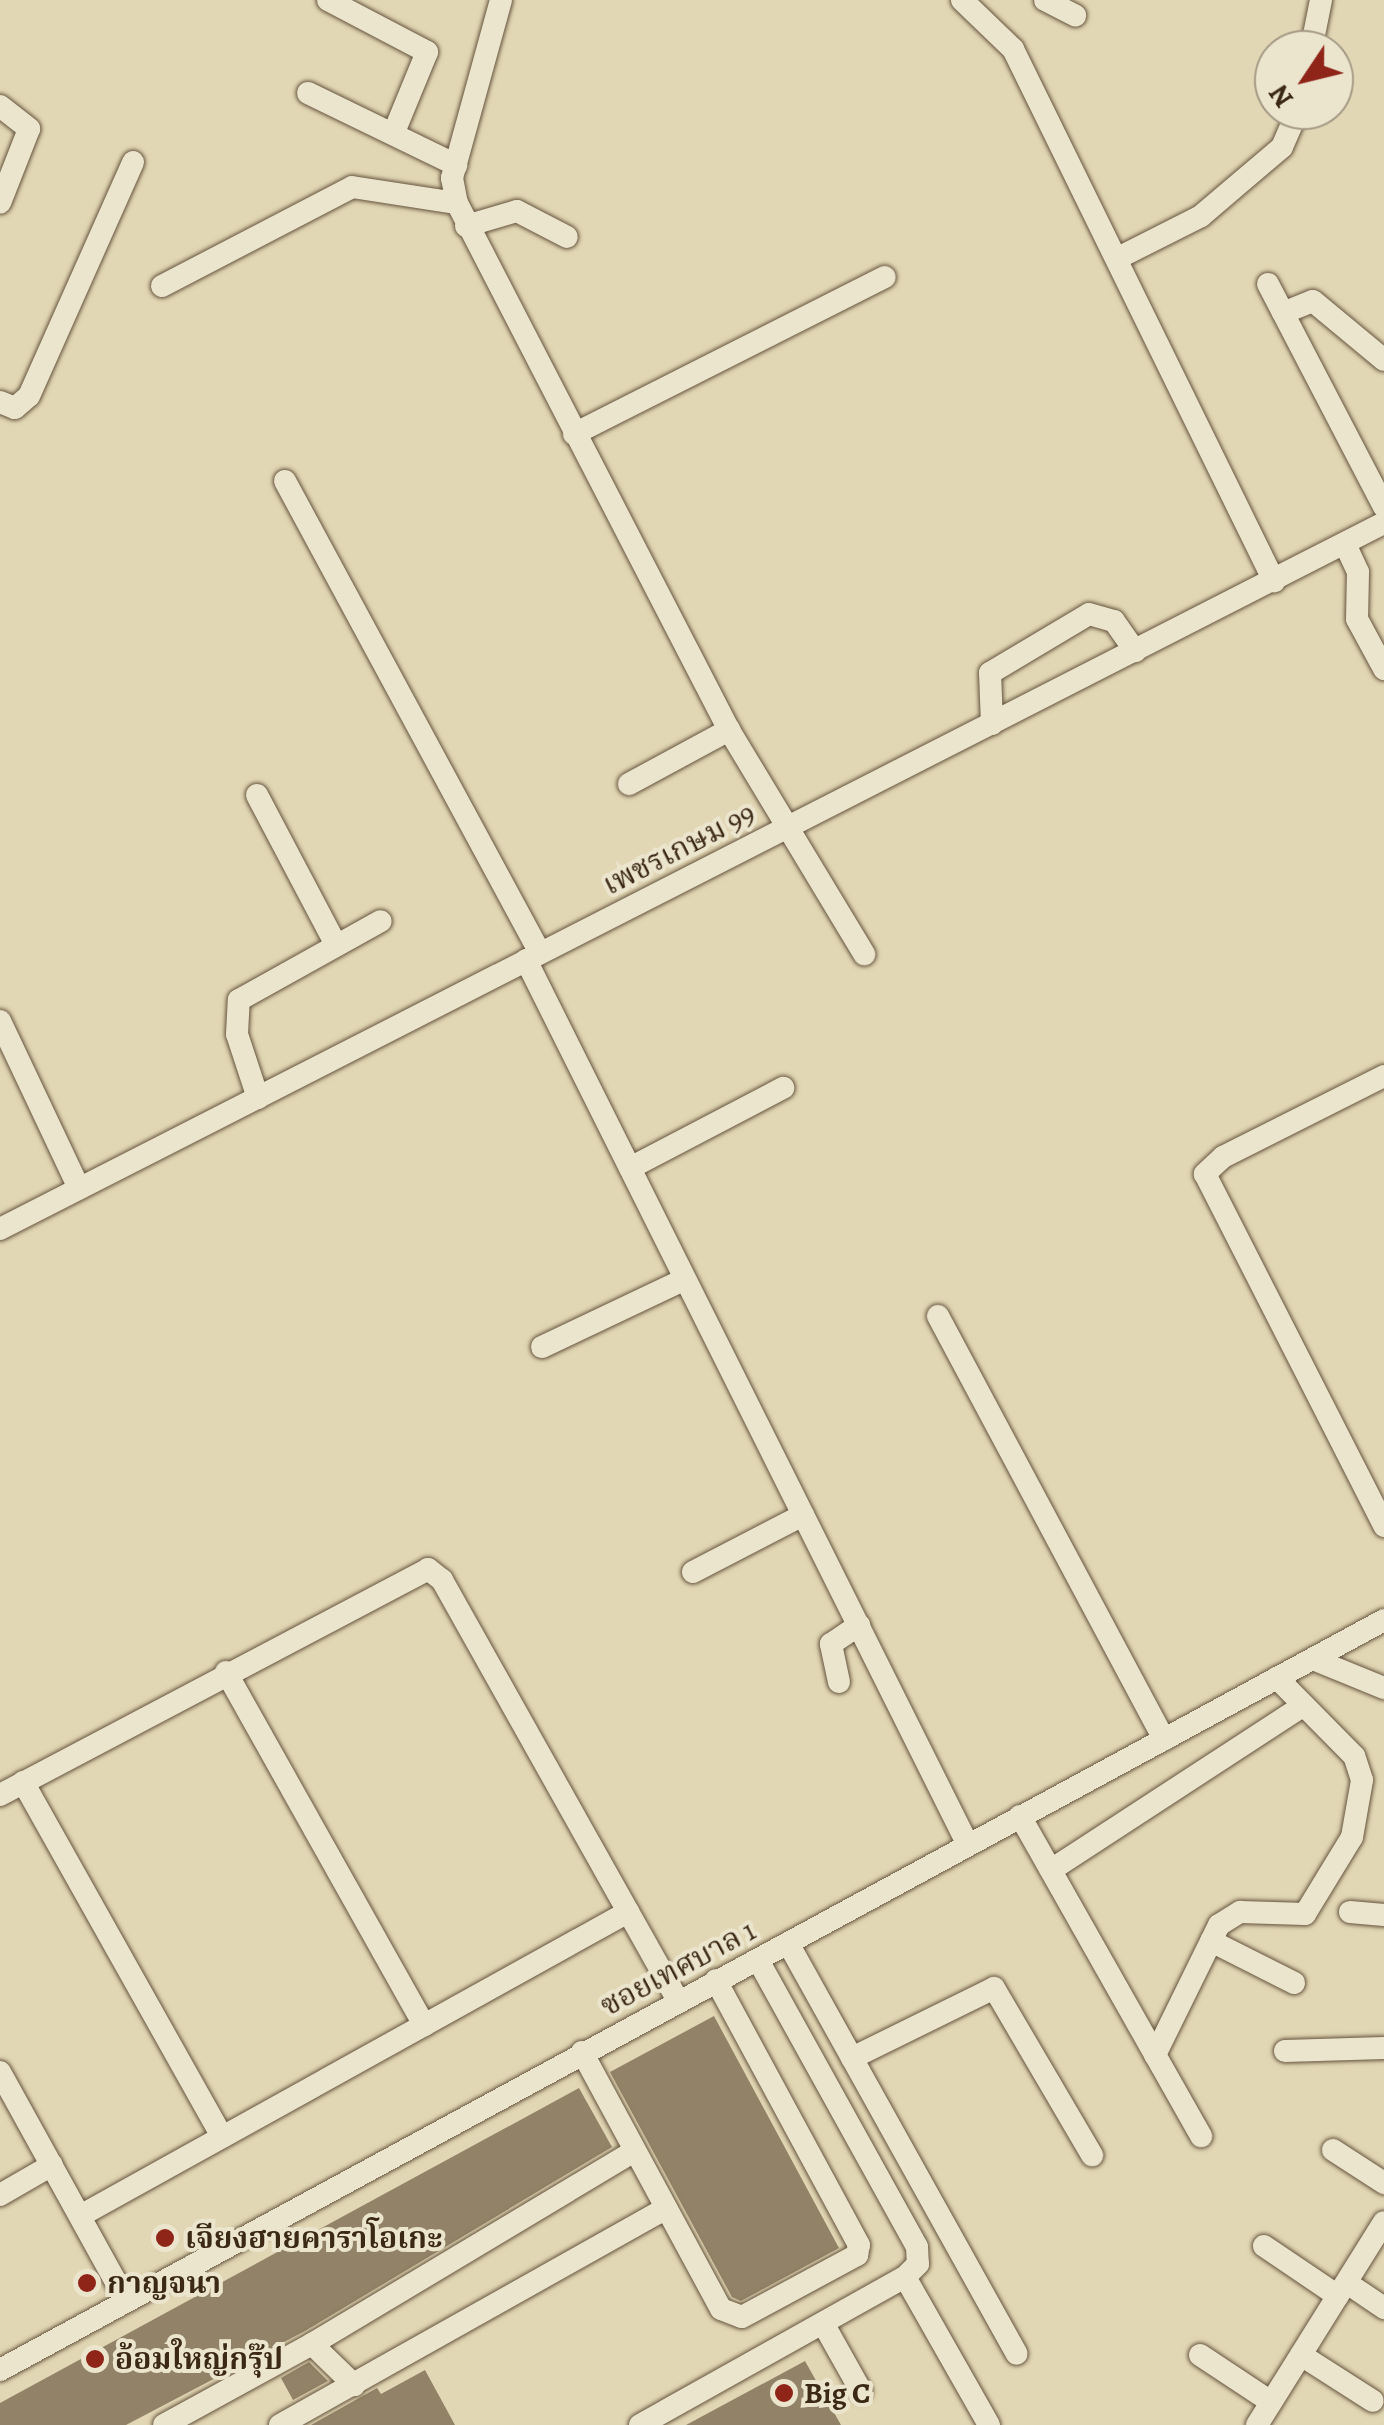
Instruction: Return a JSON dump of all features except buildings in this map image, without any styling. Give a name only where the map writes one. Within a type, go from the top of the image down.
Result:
[{"type":"street","points":[[328,0],[427,52],[394,132]]},
{"type":"street","points":[[501,0],[456,165],[457,203],[729,730],[793,824],[864,954]]},
{"type":"street","points":[[962,0],[1013,49],[1274,580]]},
{"type":"street","points":[[1045,0],[1075,15]]},
{"type":"street","points":[[1315,30],[1320,0]]},
{"type":"street","points":[[308,93],[456,165]]},
{"type":"street","points":[[0,106],[29,129],[0,203]]},
{"type":"street","points":[[1118,258],[1201,216],[1282,147],[1289,130]]},
{"type":"street","points":[[0,402],[15,408],[29,396],[133,162]]},
{"type":"street","points":[[162,286],[352,187],[457,203]]},
{"type":"street","points":[[466,226],[517,212],[568,237]]},
{"type":"street","points":[[574,434],[885,277]]},
{"type":"street","points":[[1268,284],[1384,506]]},
{"type":"street","points":[[1283,313],[1314,301],[1384,360]]},
{"type":"street","points":[[285,481],[533,957],[630,1168],[968,1844]]},
{"type":"street","name":"เพชรเกษม 99","points":[[0,1229],[1384,523]]},
{"type":"street","points":[[1345,544],[1358,572],[1357,619],[1384,669]]},
{"type":"street","points":[[992,724],[990,673],[1089,614],[1114,620],[1135,651]]},
{"type":"street","points":[[630,784],[729,730]]},
{"type":"street","points":[[257,795],[336,945]]},
{"type":"street","points":[[258,1098],[237,1034],[239,1000],[381,921]]},
{"type":"street","points":[[0,1021],[79,1188]]},
{"type":"street","points":[[1384,1076],[1223,1156],[1205,1174],[1384,1526]]},
{"type":"street","points":[[630,1168],[783,1088]]},
{"type":"street","points":[[542,1347],[685,1278]]},
{"type":"street","points":[[938,1316],[1164,1740]]},
{"type":"street","points":[[692,1572],[803,1514]]},
{"type":"street","points":[[0,1794],[428,1569],[442,1580],[678,2001]]},
{"type":"street","name":"ซอยเทศบาล 1","points":[[0,2370],[1384,1620]]},
{"type":"street","points":[[839,1682],[831,1644],[858,1626]]},
{"type":"street","points":[[1313,1659],[1384,1688]]},
{"type":"street","points":[[226,1672],[424,2025]]},
{"type":"street","points":[[1155,2054],[1211,1941],[1228,1916],[1305,1914],[1352,1837],[1373,1776],[1339,1735],[1303,1706],[1277,1678]]},
{"type":"street","points":[[1052,1870],[1303,1706]]},
{"type":"street","points":[[24,1782],[222,2137]]},
{"type":"street","points":[[1020,1816],[1201,2136]]},
{"type":"street","points":[[80,2216],[628,1912]]},
{"type":"street","points":[[1350,1912],[1384,1915]]},
{"type":"street","points":[[1211,1941],[1294,1982]]},
{"type":"street","points":[[788,1943],[1017,2354]]},
{"type":"street","points":[[640,2425],[824,2325],[905,2277],[918,2264],[917,2247],[758,1960]]},
{"type":"street","points":[[582,2052],[665,2210],[730,2316],[742,2317],[856,2255],[857,2238],[716,1980]]},
{"type":"street","points":[[852,2058],[994,1988],[1092,2155]]},
{"type":"street","points":[[1285,2051],[1384,2048]]},
{"type":"street","points":[[0,2072],[126,2300]]},
{"type":"street","points":[[1333,2150],[1384,2182]]},
{"type":"street","points":[[164,2425],[312,2344],[633,2152]]},
{"type":"street","points":[[0,2195],[52,2165]]},
{"type":"street","points":[[280,2425],[665,2210]]},
{"type":"street","points":[[1259,2424],[1384,2222]]},
{"type":"street","points":[[1264,2246],[1342,2290],[1384,2308]]},
{"type":"street","points":[[905,2277],[989,2425]]},
{"type":"street","points":[[824,2325],[861,2390]]},
{"type":"street","points":[[312,2344],[354,2385]]},
{"type":"street","points":[[1200,2354],[1271,2402]]},
{"type":"street","points":[[1301,2355],[1373,2400]]},
{"type":"place","name":"เจียงฮายคาราโอเกะ","points":[[165,2238]]},
{"type":"place","name":"กาญจนา","points":[[87,2283]]},
{"type":"place","name":"อ้อมใหญ่กรุ๊ป","points":[[95,2359]]},
{"type":"place","name":"Big C","points":[[784,2393]]}]
